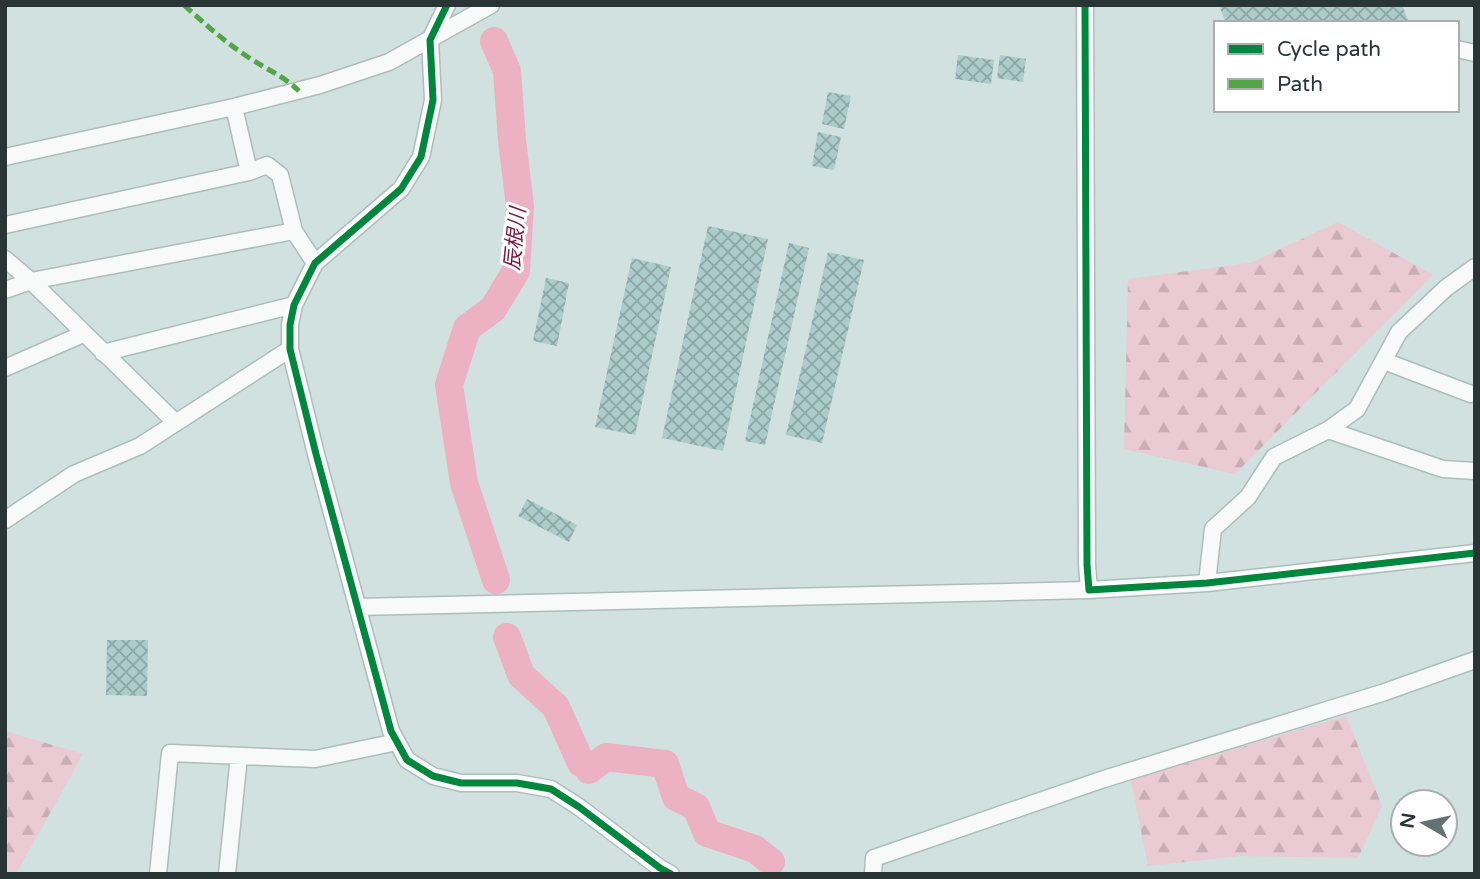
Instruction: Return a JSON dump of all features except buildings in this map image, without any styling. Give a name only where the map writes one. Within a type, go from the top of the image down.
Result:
[{"type":"street","points":[[447,5],[430,40],[433,100],[421,156],[401,189],[315,263],[295,304],[290,325],[290,349],[316,454],[391,731],[407,760],[433,776],[461,783],[517,783],[551,789],[671,874]]},
{"type":"street","points":[[5,156],[234,107],[320,85],[389,62],[491,5]]},
{"type":"street","points":[[1085,5],[1089,590]]},
{"type":"street","points":[[234,107],[248,172]]},
{"type":"street","points":[[5,225],[248,172],[267,165],[280,175],[294,231],[315,263]]},
{"type":"street","points":[[5,290],[32,281],[294,231]]},
{"type":"street","points":[[5,259],[32,281],[176,423]]},
{"type":"street","points":[[1206,583],[1213,529],[1248,497],[1274,457],[1328,430],[1357,409],[1399,332],[1446,288],[1475,267]]},
{"type":"street","points":[[103,353],[295,304]]},
{"type":"street","points":[[5,368],[83,334]]},
{"type":"street","points":[[5,520],[74,474],[140,446],[290,349]]},
{"type":"street","points":[[1384,361],[1471,394]]},
{"type":"street","points":[[1328,430],[1443,469],[1475,471]]},
{"type":"street","points":[[357,607],[1089,590],[1206,583],[1475,553]]},
{"type":"street","points":[[873,874],[874,858],[1104,779],[1382,693],[1475,660]]},
{"type":"street","points":[[158,874],[170,753],[314,759],[397,742]]},
{"type":"street","points":[[227,874],[239,756]]},
{"type":"green space","points":[[1338,222],[1433,275],[1235,474],[1124,449],[1128,279],[1250,263]]},
{"type":"green space","points":[[1346,716],[1382,806],[1358,858],[1241,856],[1148,866],[1131,780]]},
{"type":"green space","points":[[5,731],[83,754],[16,874],[5,874]]},
{"type":"waterway","name":"辰根川","points":[[494,41],[507,71],[520,206],[516,271],[493,309],[467,328],[449,385],[464,483],[496,580]]},
{"type":"waterway","name":"辰根川","points":[[507,637],[521,675],[556,707],[581,763]]},
{"type":"waterway","name":"辰根川","points":[[589,770],[606,757],[665,764],[676,797],[696,807],[707,833],[755,849],[771,862]]},
{"type":"marked path","points":[[184,5],[231,45],[299,91]]},
{"type":"cycle path","points":[[447,5],[430,40],[433,100],[421,157],[401,189],[315,263],[294,305],[290,325],[290,349],[316,454],[391,731],[407,760],[433,776],[461,783],[517,783],[551,789],[671,874]]},
{"type":"cycle path","points":[[1085,5],[1089,590],[1207,583],[1475,553]]}]
